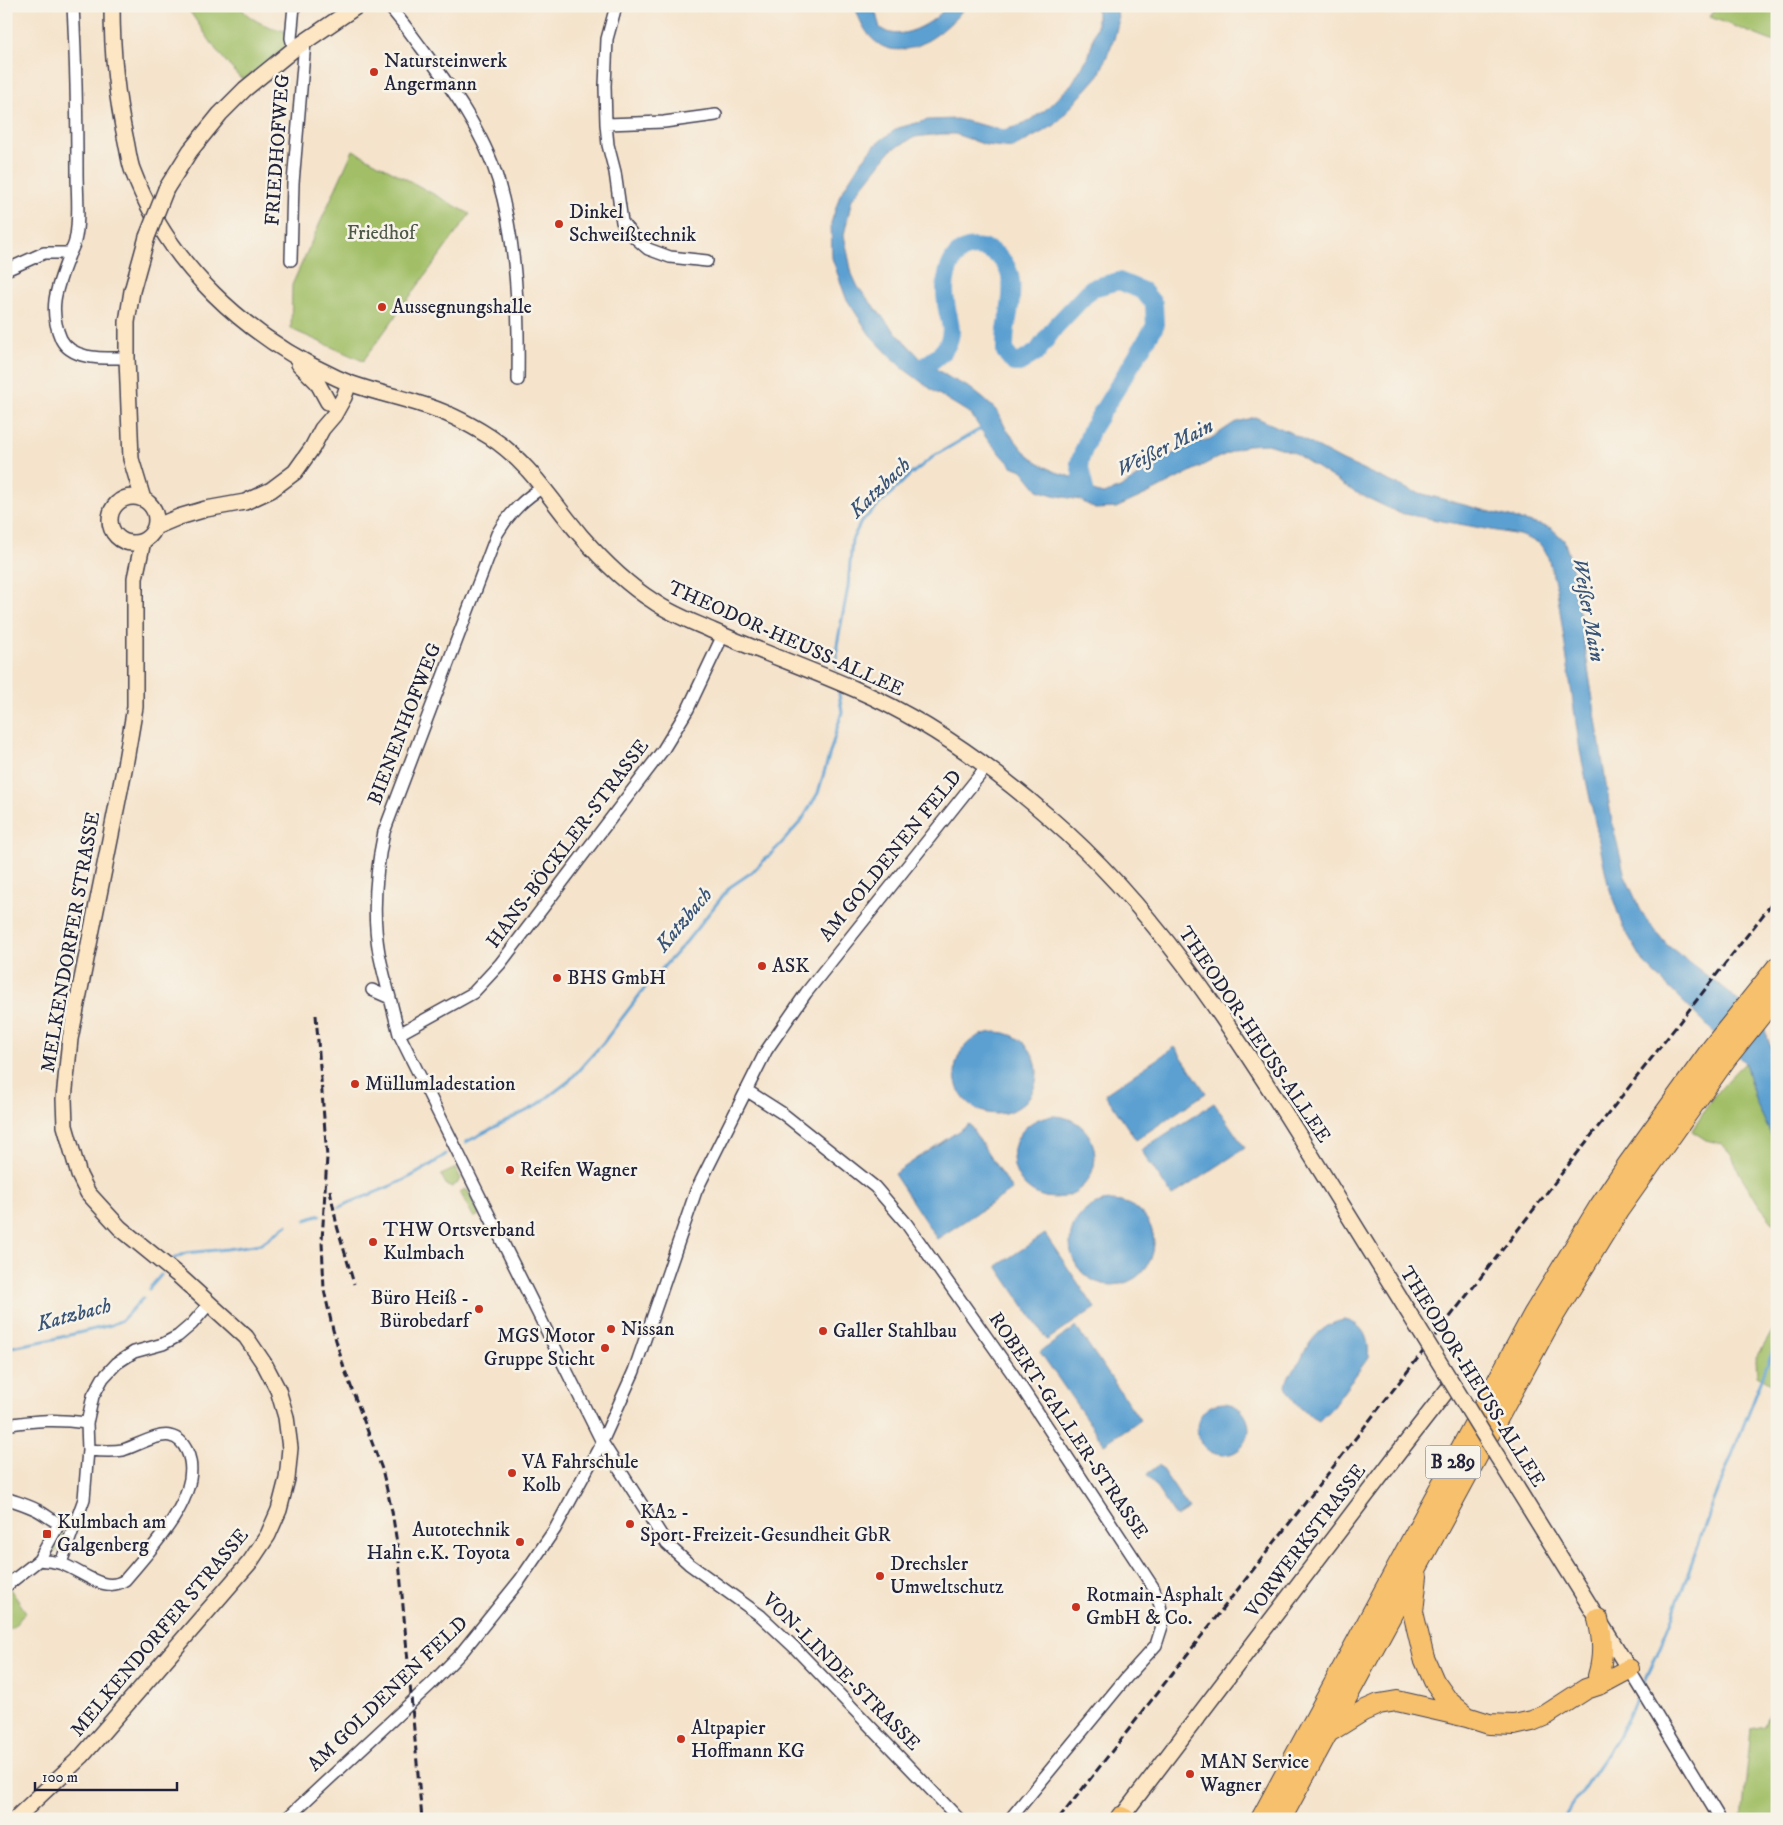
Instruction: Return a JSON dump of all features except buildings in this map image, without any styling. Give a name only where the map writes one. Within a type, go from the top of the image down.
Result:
[{"type":"highway","name":"B 289","points":[[1261,1819],[1545,1312],[1618,1212],[1636,1169],[1719,1054],[1767,996],[1777,967]]},
{"type":"highway","name":"B 289","points":[[1281,1819],[1418,1567],[1545,1312]]},
{"type":"highway","points":[[1418,1567],[1413,1612],[1424,1658],[1434,1681],[1448,1701],[1467,1717]]},
{"type":"highway","points":[[1328,1733],[1363,1711],[1379,1704],[1397,1701],[1489,1724],[1514,1725],[1532,1721],[1546,1715],[1592,1683],[1603,1655],[1598,1619]]},
{"type":"highway","points":[[1592,1683],[1601,1684],[1630,1672]]},
{"type":"highway","points":[[1246,1819],[1286,1772]]},
{"type":"main road","points":[[112,6],[112,46],[119,111],[131,167],[158,225],[205,288],[232,313],[292,355],[317,382],[328,402]]},
{"type":"main road","points":[[124,498],[131,459],[126,358],[127,322],[132,291],[146,237],[166,189],[190,151],[220,114],[245,89],[300,45],[357,6]]},
{"type":"main road","name":"THEODOR-HEUSS-ALLEE","points":[[292,355],[343,381],[426,405],[471,425],[496,440],[524,465],[544,487],[580,535],[601,559],[654,602],[687,620],[860,691],[946,739],[987,766],[1049,816],[1092,855],[1153,922],[1253,1062],[1630,1672]]},
{"type":"main road","points":[[131,459],[147,502],[156,516],[155,528],[148,538],[137,543],[125,542],[114,534],[109,521],[113,507],[124,498],[136,497],[147,502],[177,510],[244,502],[271,490],[294,472],[312,448],[322,429],[340,406],[343,381]]},
{"type":"main road","points":[[322,429],[328,402],[343,381]]},
{"type":"main road","points":[[155,528],[206,508]]},
{"type":"main road","name":"MELKENDORFER STRASSE","points":[[125,542],[136,578]]},
{"type":"main road","name":"MELKENDORFER STRASSE","points":[[15,1819],[82,1756],[244,1569],[268,1535],[279,1510],[287,1479],[290,1448],[286,1417],[278,1390],[265,1365],[246,1337],[179,1276],[120,1228],[88,1193],[79,1175],[65,1126],[64,1099],[70,1039],[135,707],[136,578],[142,542]]},
{"type":"main road","name":"VORWERKSTRASSE","points":[[1122,1818],[1452,1384]]},
{"type":"street","points":[[73,6],[78,86],[77,213],[75,241],[58,285],[53,308],[55,322],[62,340],[73,351],[103,359],[126,358]]},
{"type":"street","name":"FRIEDHOFWEG","points":[[290,260],[300,45],[291,38],[294,6]]},
{"type":"street","points":[[390,6],[441,74],[468,116],[487,152],[498,179],[508,227],[516,289],[518,380]]},
{"type":"street","points":[[616,6],[607,39],[606,124],[622,222],[633,236],[648,249],[670,257],[707,261]]},
{"type":"street","points":[[606,124],[664,122],[716,115]]},
{"type":"street","points":[[6,270],[44,253],[70,253]]},
{"type":"street","name":"BIENENHOFWEG","points":[[390,998],[379,951],[376,906],[378,864],[384,832],[497,534],[505,520],[535,492],[544,487]]},
{"type":"street","name":"HANS-BÖCKLER-STRASSE","points":[[399,1034],[473,993],[500,964],[663,750],[688,709],[723,635]]},
{"type":"street","name":"AM GOLDENEN FELD","points":[[286,1819],[431,1684],[486,1624],[555,1530],[602,1442],[634,1371],[696,1191],[766,1051],[806,993],[987,766]]},
{"type":"street","points":[[372,990],[390,998]]},
{"type":"street","name":"VON-LINDE-STRASSE","points":[[390,998],[399,1034],[602,1442],[667,1544],[689,1564],[761,1616],[794,1647],[959,1819]]},
{"type":"street","name":"ROBERT-GALLER-STRASSE","points":[[746,1090],[796,1124],[875,1187],[906,1223],[1083,1478],[1153,1587],[1160,1605],[1163,1623],[1156,1645],[1126,1678],[1010,1819]]},
{"type":"street","points":[[61,1563],[84,1499],[88,1450],[87,1423],[93,1396],[103,1378],[117,1362],[134,1352],[162,1344],[178,1336],[192,1324],[209,1304]]},
{"type":"street","points":[[6,1425],[35,1420],[57,1419],[87,1423]]},
{"type":"street","points":[[39,1560],[61,1563],[105,1584],[119,1584],[125,1580],[176,1517],[188,1489],[190,1474],[190,1458],[178,1439],[168,1435],[116,1451],[88,1450]]},
{"type":"street","points":[[6,1498],[37,1510],[59,1524],[66,1524],[78,1519]]},
{"type":"street","points":[[6,1586],[39,1560],[59,1524]]},
{"type":"street","name":"THEODOR-HEUSS-ALLEE","points":[[1630,1672],[1720,1819]]},
{"type":"green space","points":[[186,6],[240,6],[254,19],[273,28],[285,31],[287,46],[244,79],[239,77],[217,51]]},
{"type":"green space","points":[[1717,6],[1777,6],[1777,43],[1710,17]]},
{"type":"green space","name":"Friedhof","points":[[353,150],[470,214],[363,361],[291,329],[292,285]]},
{"type":"green space","points":[[1745,1063],[1756,1102],[1777,1148],[1777,1227],[1759,1205],[1740,1174],[1731,1154],[1722,1144],[1706,1140],[1692,1131],[1716,1095]]},
{"type":"green space","points":[[456,1168],[461,1179],[451,1187],[447,1186],[441,1175]]},
{"type":"green space","points":[[465,1189],[468,1191],[479,1215],[474,1218],[460,1192]]},
{"type":"green space","points":[[1777,1323],[1777,1386],[1757,1375],[1756,1359]]},
{"type":"green space","points":[[59,1535],[66,1535],[61,1549],[51,1554],[49,1552]]},
{"type":"green space","points":[[10,1589],[26,1612],[14,1626],[6,1631],[6,1591]]},
{"type":"green space","points":[[1770,1712],[1777,1716],[1777,1819],[1742,1819],[1751,1729],[1765,1726]]},
{"type":"water","points":[[855,6],[874,6],[880,28],[898,34],[922,27],[942,12],[946,6],[966,6],[937,34],[921,44],[906,49],[890,49],[876,42],[864,28]]},
{"type":"water","points":[[1097,6],[1117,6],[1118,23],[1114,39],[1099,75],[1055,125],[1013,148],[986,145],[955,134],[941,134],[915,137],[891,150],[852,199],[844,235],[852,274],[858,287],[889,325],[922,360],[970,388],[998,412],[1006,429],[1024,451],[1053,471],[1090,483],[1093,491],[1103,494],[1120,488],[1185,446],[1210,439],[1234,423],[1255,417],[1289,432],[1343,461],[1412,491],[1551,528],[1564,540],[1572,565],[1612,822],[1625,876],[1643,915],[1666,944],[1733,996],[1764,1027],[1777,1066],[1777,1148],[1756,1102],[1745,1063],[1645,964],[1622,925],[1608,884],[1580,751],[1557,590],[1547,554],[1539,543],[1519,535],[1399,513],[1353,491],[1293,452],[1267,444],[1247,445],[1116,508],[1095,509],[1080,500],[1038,490],[1022,470],[1012,466],[987,439],[971,414],[935,392],[901,367],[870,335],[846,298],[832,258],[831,223],[840,195],[861,162],[877,143],[898,128],[928,120],[957,119],[1003,130],[1022,125],[1044,111],[1071,85],[1089,55],[1097,25]]},
{"type":"water","points":[[996,1032],[1012,1035],[1025,1044],[1034,1057],[1037,1073],[1034,1089],[1025,1102],[1012,1111],[996,1114],[980,1111],[967,1102],[958,1089],[955,1073],[958,1057],[967,1044],[980,1035]]},
{"type":"water","points":[[1175,1047],[1206,1093],[1136,1140],[1105,1094]]},
{"type":"water","points":[[1214,1103],[1245,1148],[1172,1196],[1141,1150]]},
{"type":"water","points":[[1054,1116],[1070,1120],[1083,1128],[1091,1141],[1095,1157],[1091,1173],[1083,1186],[1070,1194],[1054,1198],[1038,1194],[1025,1186],[1017,1173],[1013,1157],[1017,1141],[1025,1128],[1038,1120]]},
{"type":"water","points":[[969,1124],[1012,1190],[937,1239],[894,1174]]},
{"type":"water","points":[[1112,1201],[1128,1204],[1142,1213],[1151,1227],[1154,1243],[1151,1259],[1142,1273],[1128,1282],[1112,1285],[1096,1282],[1082,1273],[1073,1259],[1070,1243],[1073,1227],[1082,1213],[1096,1204]]},
{"type":"water","points":[[1045,1234],[1095,1308],[1047,1340],[997,1266]]},
{"type":"water","points":[[1345,1320],[1352,1322],[1361,1329],[1367,1339],[1368,1358],[1332,1408],[1319,1421],[1295,1402],[1286,1386],[1287,1381],[1314,1338],[1333,1323]]},
{"type":"water","points":[[1076,1327],[1140,1420],[1104,1444],[1040,1352]]},
{"type":"water","points":[[1223,1403],[1233,1405],[1241,1411],[1247,1419],[1249,1429],[1247,1439],[1241,1447],[1233,1453],[1223,1455],[1213,1453],[1205,1447],[1199,1439],[1197,1429],[1199,1419],[1205,1411],[1213,1405]]},
{"type":"water","points":[[1159,1465],[1189,1509],[1176,1517],[1147,1474]]},
{"type":"water","points":[[1777,1650],[1777,1716],[1770,1712]]},
{"type":"waterway","points":[[921,369],[943,351],[950,338],[951,328],[945,295],[947,273],[953,260],[963,250],[976,247],[989,250],[1006,265],[1010,275],[1011,296],[1005,352],[1014,363],[1019,363],[1037,352],[1055,327],[1092,288],[1119,281],[1143,291],[1154,304],[1155,326],[1091,430],[1079,463],[1085,490]]},
{"type":"waterway","name":"Katzbach","points":[[837,669],[837,645],[848,587],[852,540],[861,522],[910,475],[934,456],[982,428]]},
{"type":"waterway","name":"Katzbach","points":[[466,1142],[536,1106],[569,1081],[603,1043],[648,984],[686,942],[730,887],[752,872],[802,820],[818,793],[842,712],[839,694]]},
{"type":"waterway","name":"Katzbach","points":[[339,1207],[408,1178],[446,1154]]},
{"type":"waterway","name":"Katzbach","points":[[306,1220],[320,1215]]},
{"type":"waterway","name":"Katzbach","points":[[173,1259],[186,1253],[261,1244],[287,1225]]},
{"type":"waterway","name":"Katzbach","points":[[149,1289],[161,1275]]},
{"type":"waterway","name":"Katzbach","points":[[6,1348],[111,1325],[122,1320],[143,1298]]},
{"type":"waterway","points":[[1643,1686],[1670,1623],[1712,1506],[1777,1340]]},
{"type":"waterway","points":[[1563,1819],[1619,1735],[1639,1693]]},
{"type":"railway","points":[[1059,1819],[1777,897]]},
{"type":"railway","points":[[316,1015],[327,1157],[322,1241],[324,1290],[344,1368],[382,1469],[392,1511],[398,1550],[422,1819]]},
{"type":"railway","points":[[330,1190],[337,1226],[354,1284]]},
{"type":"place","name":"Natursteinwerk Angermann","points":[[374,72]]},
{"type":"place","name":"Dinkel Schweißtechnik","points":[[559,224]]},
{"type":"place","name":"Aussegnungshalle","points":[[382,307]]},
{"type":"place","name":"ASK","points":[[762,966]]},
{"type":"place","name":"BHS GmbH","points":[[557,978]]},
{"type":"place","name":"Müllumladestation","points":[[355,1084]]},
{"type":"place","name":"Reifen Wagner","points":[[510,1170]]},
{"type":"place","name":"THW Ortsverband Kulmbach","points":[[373,1242]]},
{"type":"place","name":"Büro Heiß - Bürobedarf","points":[[479,1309]]},
{"type":"place","name":"Nissan","points":[[611,1329]]},
{"type":"place","name":"Galler Stahlbau","points":[[823,1331]]},
{"type":"place","name":"MGS Motor Gruppe Sticht","points":[[605,1348]]},
{"type":"place","name":"VA Fahrschule Kolb","points":[[512,1473]]},
{"type":"place","name":"KA2 - Sport-Freizeit-Gesundheit GbR","points":[[630,1524]]},
{"type":"place","name":"Kulmbach am Galgenberg","points":[[47,1534]]},
{"type":"place","name":"Autotechnik Hahn e.K. Toyota","points":[[520,1542]]},
{"type":"place","name":"Drechsler Umweltschutz","points":[[880,1576]]},
{"type":"place","name":"Rotmain-Asphalt GmbH & Co.","points":[[1076,1607]]},
{"type":"place","name":"Altpapier Hoffmann KG","points":[[681,1739]]},
{"type":"place","name":"MAN Service Wagner","points":[[1190,1774]]},
{"type":"water label","name":"Weißer Main","points":[[1165,448]]},
{"type":"water label","name":"Weißer Main","points":[[1588,610]]}]
